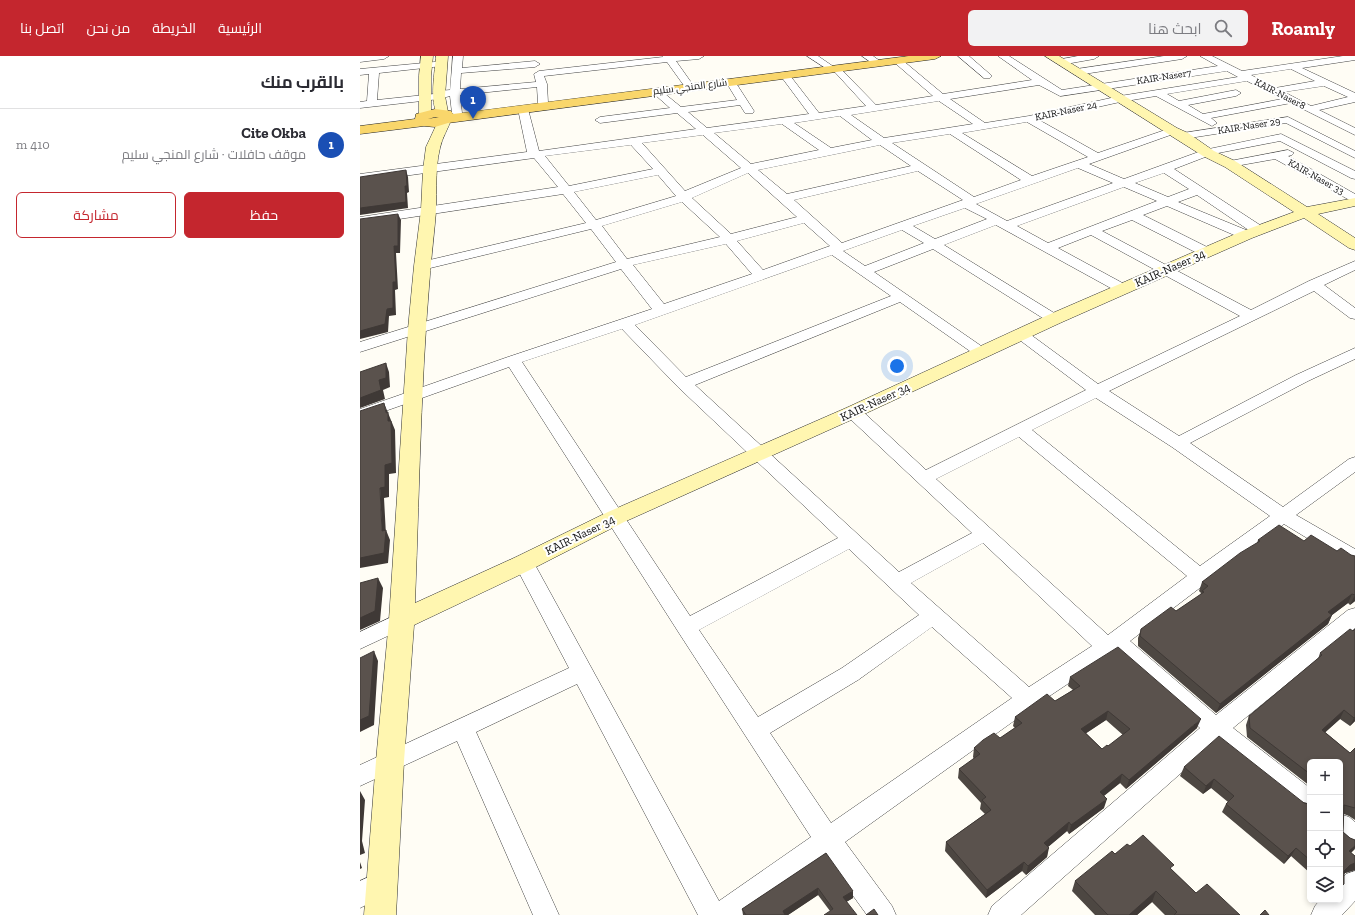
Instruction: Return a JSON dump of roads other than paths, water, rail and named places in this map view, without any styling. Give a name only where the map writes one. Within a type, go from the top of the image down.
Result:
[{"type":"main road","name":"شارع المنجي سليم","points":[[447,116],[523,109],[785,75],[833,68],[871,58],[912,56]]},
{"type":"main road","name":"شارع المنجي سليم","points":[[447,116],[688,85],[935,56]]},
{"type":"main road","points":[[360,125],[447,116]]},
{"type":"main road","points":[[360,130],[424,119]]},
{"type":"street","points":[[360,59],[384,56]]},
{"type":"street","points":[[602,56],[608,67]]},
{"type":"street","points":[[539,74],[608,67],[668,58],[699,56]]},
{"type":"street","points":[[812,56],[833,68],[873,107]]},
{"type":"street","points":[[963,56],[987,76]]},
{"type":"street","name":"KAIR-Naser7","points":[[1003,56],[1060,93],[1224,62]]},
{"type":"street","points":[[1056,59],[1094,56]]},
{"type":"street","points":[[1077,72],[1182,56]]},
{"type":"street","name":"KAIR-Naser8","points":[[1207,57],[1224,62],[1244,76],[1355,132]]},
{"type":"street","name":"KAIR-Naser 24","points":[[422,266],[593,225],[684,197],[750,168],[883,142],[1029,118],[1120,99],[1217,83],[1291,66],[1355,57]]},
{"type":"street","points":[[360,72],[427,60],[460,58],[456,71],[455,92],[447,116],[432,147],[429,210],[422,266],[417,329],[402,620],[390,761],[380,915]]},
{"type":"street","points":[[668,58],[688,85]]},
{"type":"street","points":[[1056,59],[1230,164],[1355,244]]},
{"type":"street","points":[[427,60],[424,119],[432,147]]},
{"type":"street","points":[[442,60],[439,95],[447,116]]},
{"type":"street","points":[[360,105],[425,98],[455,92],[494,78],[534,60],[542,84],[543,103]]},
{"type":"street","points":[[1335,60],[1355,68]]},
{"type":"street","points":[[898,61],[940,97],[983,126]]},
{"type":"street","points":[[1291,66],[1355,98]]},
{"type":"street","points":[[372,104],[374,70]]},
{"type":"street","points":[[456,71],[494,78],[542,84]]},
{"type":"street","points":[[785,75],[816,116]]},
{"type":"street","points":[[731,82],[757,124]]},
{"type":"street","points":[[360,178],[430,170],[704,130],[816,116],[1041,82]]},
{"type":"street","points":[[1274,91],[1324,82]]},
{"type":"street","points":[[1217,83],[1260,106]]},
{"type":"street","points":[[656,91],[785,198],[836,248],[863,270],[982,353]]},
{"type":"street","points":[[1158,93],[1225,130]]},
{"type":"street","points":[[1178,104],[1236,93]]},
{"type":"street","points":[[1309,109],[1340,103],[1355,98]]},
{"type":"street","points":[[590,100],[600,120],[608,144]]},
{"type":"street","points":[[1202,117],[1292,100]]},
{"type":"street","points":[[600,120],[744,102]]},
{"type":"street","points":[[1340,103],[1355,110]]},
{"type":"street","points":[[523,109],[532,151],[535,155],[540,157],[593,225],[626,263],[661,310]]},
{"type":"street","points":[[842,112],[969,202],[1002,222],[1124,289]]},
{"type":"street","points":[[1288,120],[1319,114]]},
{"type":"street","points":[[1029,118],[1096,157]]},
{"type":"street","points":[[783,120],[829,152]]},
{"type":"street","name":"KAIR-Naser 29","points":[[360,415],[513,360],[625,323],[1080,164],[1096,157],[1178,133],[1225,130],[1288,120],[1355,155]]},
{"type":"street","points":[[952,131],[1031,181]]},
{"type":"street","points":[[863,270],[935,244],[1165,168],[1208,152],[1311,132]]},
{"type":"street","points":[[1281,137],[1355,176]]},
{"type":"street","points":[[634,141],[684,197],[729,239],[760,275]]},
{"type":"street","points":[[1230,164],[1305,150]]},
{"type":"street","name":"KAIR-Naser 33","points":[[1277,155],[1355,201]]},
{"type":"street","points":[[1080,164],[1252,233]]},
{"type":"street","points":[[785,198],[920,167]]},
{"type":"street","points":[[1165,168],[1198,190],[1252,233]]},
{"type":"street","points":[[360,220],[565,190],[661,170]]},
{"type":"street","points":[[1049,247],[1198,190]]},
{"type":"street","name":"KAIR-Naser 34","points":[[402,620],[524,563],[616,517],[853,412],[1054,319],[1206,252],[1307,212],[1355,201]]},
{"type":"street","points":[[1132,215],[1206,252]]},
{"type":"street","points":[[360,347],[626,263],[729,239],[806,218]]},
{"type":"street","points":[[903,225],[1054,319]]},
{"type":"street","points":[[1091,230],[1250,315]]},
{"type":"street","points":[[924,478],[1250,315],[1355,265]]},
{"type":"street","points":[[1314,284],[1355,315]]},
{"type":"street","points":[[684,384],[901,297]]},
{"type":"street","points":[[625,323],[684,384],[760,453],[933,616],[1028,699]]},
{"type":"street","points":[[1022,335],[1097,391],[1178,443],[1282,515],[1355,558]]},
{"type":"street","points":[[1178,443],[1302,378],[1355,353]]},
{"type":"street","points":[[513,360],[686,627],[756,730],[826,839],[883,915]]},
{"type":"street","points":[[853,412],[985,534],[1111,644],[1307,800]]},
{"type":"street","points":[[1020,430],[1200,576]]},
{"type":"street","points":[[721,915],[826,839],[1028,699],[1111,644],[1282,515],[1355,463]]},
{"type":"street","points":[[897,582],[985,534]]},
{"type":"street","points":[[686,627],[852,539]]},
{"type":"street","points":[[524,563],[712,915]]},
{"type":"street","points":[[756,730],[850,674],[933,616]]},
{"type":"street","points":[[1001,915],[1216,728],[1355,616]]},
{"type":"street","points":[[360,641],[402,620]]},
{"type":"street","points":[[360,776],[582,672]]},
{"type":"street","points":[[463,728],[546,915]]},
{"type":"street","points":[[1343,827],[1355,837]]},
{"type":"street","points":[[360,895],[382,883]]},
{"type":"street","points":[[1343,895],[1355,883]]},
{"type":"street","points":[[1324,915],[1335,903]]},
{"type":"place","name":"Cite Okba","points":[[473,119]]}]
